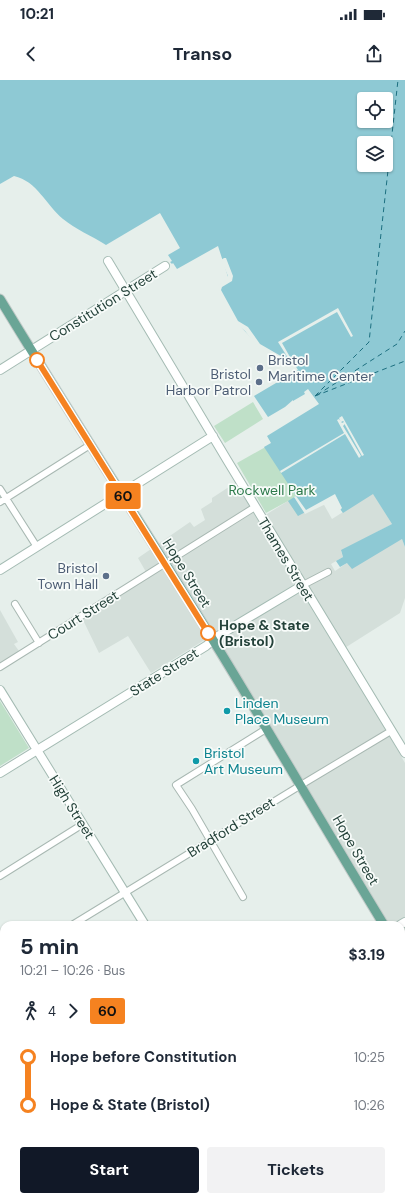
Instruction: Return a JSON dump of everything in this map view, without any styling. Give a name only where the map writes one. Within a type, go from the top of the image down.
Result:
[{"type":"main road","name":"Hope Street","points":[[0,299],[301,784],[382,921]]},
{"type":"street","name":"Thames Street","points":[[108,261],[255,507],[405,753]]},
{"type":"street","name":"Constitution Street","points":[[0,370],[165,266]]},
{"type":"street","points":[[0,570],[213,436]]},
{"type":"street","points":[[3,500],[90,445]]},
{"type":"street","points":[[0,489],[3,500],[37,547]]},
{"type":"street","name":"Court Street","points":[[0,667],[255,507]]},
{"type":"street","name":"State Street","points":[[0,773],[206,646],[212,640],[303,585],[328,572]]},
{"type":"street","points":[[15,604],[39,643]]},
{"type":"street","name":"High Street","points":[[0,690],[143,921]]},
{"type":"street","points":[[243,897],[192,809],[176,785],[266,728]]},
{"type":"street","name":"Bradford Street","points":[[78,921],[301,784],[391,731]]},
{"type":"street","points":[[0,876],[83,824]]},
{"type":"shaded area","points":[[235,483],[259,519],[288,501],[323,503],[332,519],[373,493],[392,524],[341,551],[343,557],[331,564],[335,571],[347,563],[402,539],[405,547],[405,598],[400,613],[340,651],[405,763],[405,921],[386,921],[211,636],[151,673],[128,636],[99,653],[83,620],[77,615],[146,572],[138,558],[190,522],[194,527],[205,520],[201,509],[212,502],[212,498]]},
{"type":"shaded area","points":[[0,610],[18,642],[14,644],[19,651],[0,664]]},
{"type":"green space","points":[[253,402],[263,419],[225,443],[214,426]]},
{"type":"green space","name":"Rockwell Park","points":[[269,445],[297,493],[298,516],[288,501],[266,513],[237,463]]},
{"type":"green space","points":[[0,701],[29,748],[0,766]]},
{"type":"water","points":[[0,80],[405,80],[405,547],[402,539],[352,569],[347,563],[340,567],[336,561],[343,557],[341,550],[392,524],[373,494],[343,513],[332,498],[298,516],[288,501],[296,496],[264,447],[271,443],[267,436],[319,404],[308,389],[304,392],[305,394],[293,400],[285,407],[268,417],[254,396],[298,370],[290,357],[283,361],[259,346],[236,322],[219,291],[220,287],[229,280],[218,246],[177,269],[173,263],[172,264],[170,262],[172,261],[168,255],[180,248],[160,213],[106,245],[63,219],[35,188],[22,179],[14,176],[0,184]]},
{"type":"pier","points":[[226,258],[233,276],[232,281],[222,287],[221,290],[238,321],[248,327],[260,344],[286,359],[282,361],[259,349],[245,331],[235,323],[217,292],[218,286],[227,279],[228,276],[221,260]]},
{"type":"pier","points":[[338,308],[353,336],[351,337],[337,312],[282,343],[290,357],[288,358],[278,342]]},
{"type":"pier","points":[[342,416],[364,455],[362,456],[345,424],[343,426],[361,456],[359,458],[345,434],[281,473],[280,471],[344,433],[337,420],[339,419],[340,421],[339,418]]},
{"type":"pier","points":[[335,494],[342,508],[339,511],[332,501],[305,514],[294,497],[296,496],[306,510]]},
{"type":"ferry route","points":[[315,396],[369,342],[398,80]]},
{"type":"ferry route","points":[[317,395],[397,344],[405,331]]},
{"type":"ferry route","points":[[315,396],[405,361]]},
{"type":"bus line","name":"60","points":[[37,360],[208,633]]},
{"type":"place","name":"Bristol Maritime Center","points":[[260,368]]},
{"type":"place","name":"Bristol Harbor Patrol","points":[[259,382]]},
{"type":"place","name":"Bristol Town Hall","points":[[106,576]]},
{"type":"place","name":"Hope & State (Bristol)","points":[[208,633]]},
{"type":"place","name":"Linden Place Museum","points":[[227,711]]},
{"type":"place","name":"Bristol Art Museum","points":[[196,761]]}]
